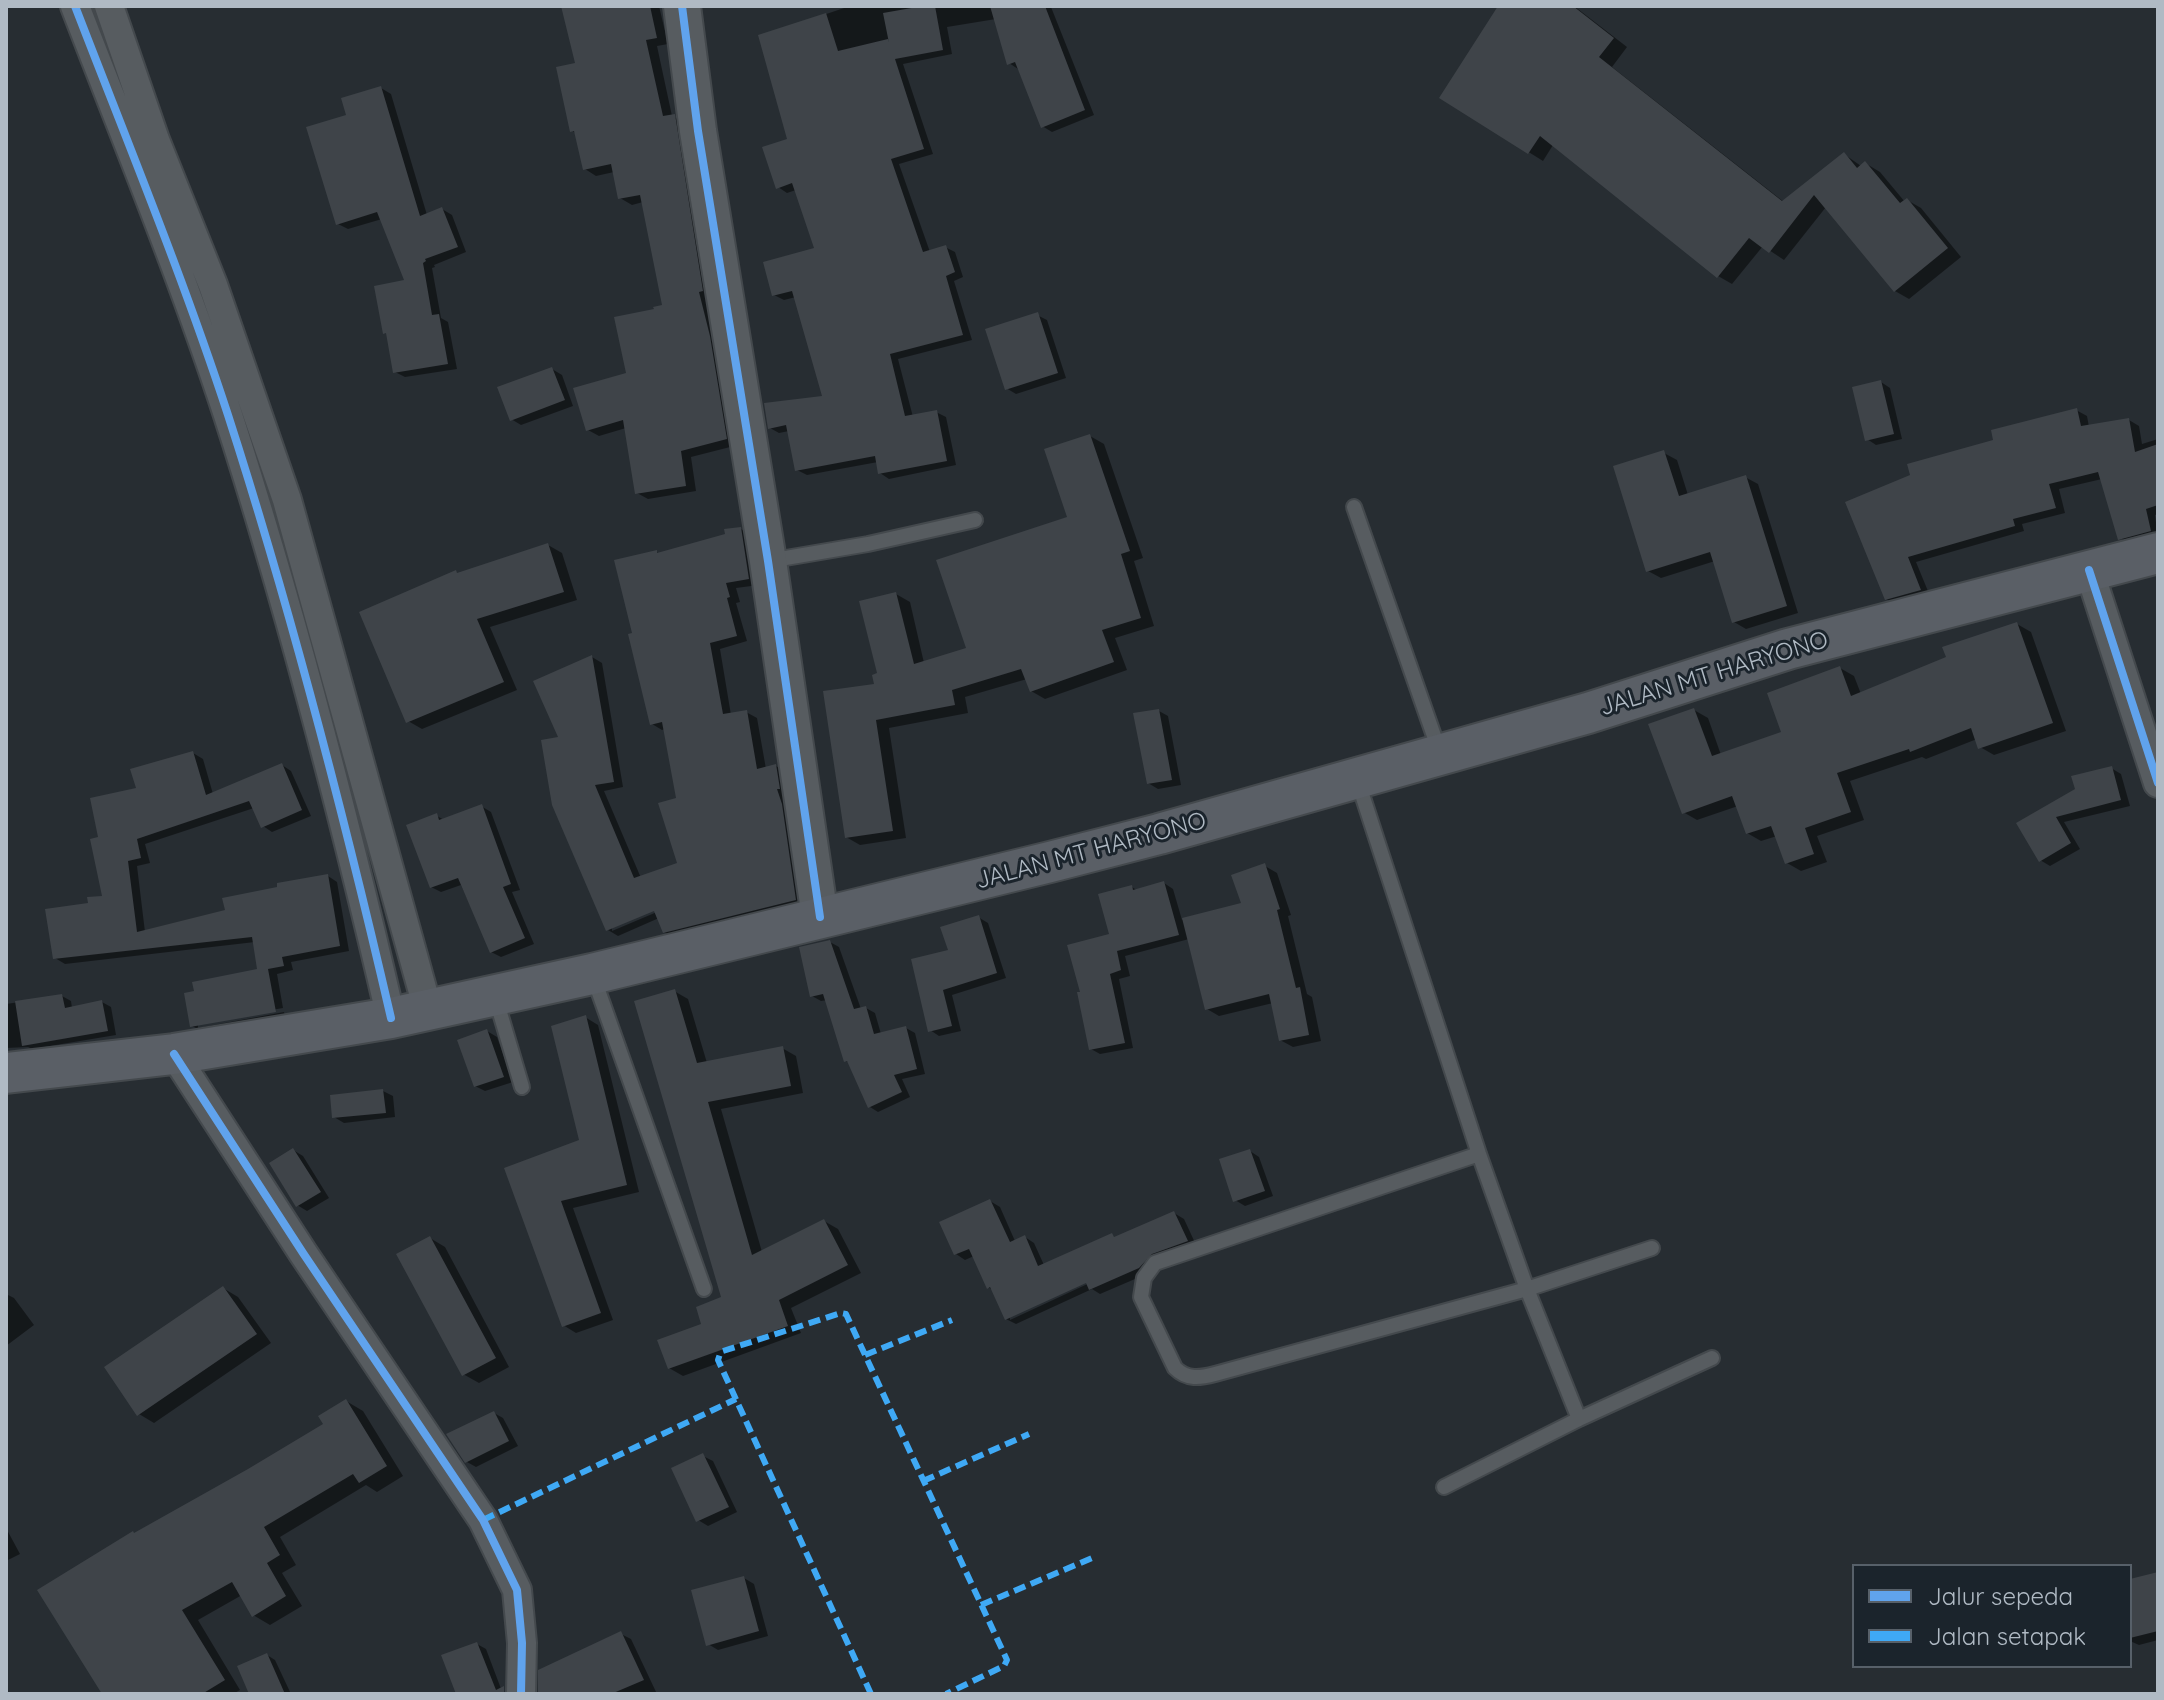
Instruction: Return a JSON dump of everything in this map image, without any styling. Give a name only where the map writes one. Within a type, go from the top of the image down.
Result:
[{"type":"main road","name":"JALAN MT HARYONO","points":[[6,1073],[174,1054],[409,1014],[592,974],[1050,862],[1588,713],[1788,649],[2158,553]]},
{"type":"street","points":[[75,6],[227,411],[269,544],[353,854],[409,1014]]},
{"type":"street","points":[[109,6],[155,140],[213,285],[287,500],[409,1014]]},
{"type":"street","points":[[682,6],[698,131],[768,561],[820,917]]},
{"type":"street","points":[[184,292],[213,285]]},
{"type":"street","points":[[2089,570],[2158,783]]},
{"type":"street","points":[[174,1054],[303,1253],[483,1520],[517,1590],[522,1643],[521,1694]]},
{"type":"lane","points":[[1354,507],[1440,753]]},
{"type":"lane","points":[[768,561],[868,544],[975,520]]},
{"type":"lane","points":[[1357,779],[1479,1154],[1527,1289],[1579,1419]]},
{"type":"lane","points":[[592,974],[704,1289]]},
{"type":"lane","points":[[495,996],[522,1087]]},
{"type":"lane","points":[[1479,1154],[1155,1263],[1144,1278],[1141,1297],[1175,1368],[1181,1374],[1200,1378],[1527,1289],[1652,1248]]},
{"type":"lane","points":[[1444,1487],[1579,1419],[1712,1358]]},
{"type":"building","points":[[561,6],[650,6],[657,38],[646,40],[663,116],[675,114],[703,291],[699,292],[710,336],[727,439],[681,451],[686,486],[635,494],[623,420],[586,431],[573,388],[626,373],[614,317],[662,305],[640,195],[618,199],[611,164],[583,170],[574,131],[570,132],[556,67],[575,63]]},
{"type":"building","points":[[935,6],[943,50],[895,59],[924,149],[891,159],[923,252],[946,245],[955,272],[946,276],[963,335],[890,354],[905,416],[937,410],[947,461],[878,474],[875,456],[795,471],[786,425],[768,429],[764,403],[822,396],[792,291],[772,296],[763,262],[814,248],[792,183],[776,189],[762,147],[787,139],[758,35],[826,13],[838,51],[888,39],[889,43],[883,13]]},
{"type":"building","points":[[990,6],[1045,6],[1085,110],[1041,128],[1015,62],[1007,65]]},
{"type":"building","points":[[1498,6],[1573,6],[1614,38],[1599,57],[1782,201],[1844,152],[1857,168],[1865,161],[1900,203],[1907,198],[1948,248],[1894,292],[1814,195],[1769,253],[1749,238],[1717,278],[1540,136],[1528,154],[1439,98]]},
{"type":"building","points":[[381,86],[420,216],[442,207],[458,247],[425,259],[423,263],[432,315],[439,314],[448,364],[393,373],[374,286],[404,280],[377,212],[336,225],[306,127],[346,115],[341,98]]},
{"type":"building","points":[[1038,312],[1058,373],[1005,390],[985,329]]},
{"type":"building","points":[[552,367],[565,400],[510,421],[497,387]]},
{"type":"building","points":[[1881,380],[1894,434],[1865,441],[1852,387]]},
{"type":"building","points":[[2077,408],[2081,426],[2129,418],[2135,452],[2158,444],[2158,505],[2146,509],[2151,531],[2118,540],[2098,472],[2049,484],[2056,508],[2013,519],[2015,526],[1908,557],[1921,590],[1885,600],[1845,502],[1910,475],[1907,464],[1993,440],[1991,430]]},
{"type":"building","points":[[1090,434],[1130,551],[1121,554],[1141,618],[1102,630],[1114,662],[1030,692],[1021,669],[952,690],[955,705],[876,720],[893,831],[845,838],[823,691],[874,684],[872,675],[877,673],[859,601],[896,592],[914,664],[966,648],[936,560],[1067,517],[1044,449]]},
{"type":"building","points":[[1664,450],[1679,496],[1746,475],[1787,606],[1732,623],[1710,552],[1646,572],[1613,466]]},
{"type":"building","points":[[741,527],[749,579],[726,583],[737,636],[710,643],[723,714],[747,710],[757,769],[776,764],[780,789],[777,789],[796,900],[663,933],[654,911],[606,931],[552,805],[541,740],[558,737],[533,681],[592,655],[614,782],[595,785],[634,878],[677,863],[658,803],[676,798],[662,722],[650,725],[614,560],[657,550],[657,553],[725,534],[724,529]]},
{"type":"building","points":[[548,543],[564,592],[477,619],[504,682],[406,723],[359,612],[456,570],[457,573]]},
{"type":"building","points":[[2017,622],[2053,723],[1978,749],[1971,728],[1910,752],[1909,749],[1837,773],[1851,812],[1805,828],[1814,854],[1785,864],[1771,826],[1746,834],[1732,796],[1682,814],[1648,724],[1694,708],[1712,756],[1781,732],[1767,693],[1840,666],[1851,696],[1946,657],[1942,647]]},
{"type":"building","points":[[1159,709],[1172,780],[1147,784],[1133,713]]},
{"type":"building","points":[[193,751],[206,795],[282,763],[302,810],[261,828],[249,801],[137,839],[141,858],[128,861],[137,932],[225,910],[222,898],[277,887],[277,883],[328,874],[340,946],[282,957],[284,966],[268,969],[276,1012],[190,1027],[184,993],[194,991],[192,982],[257,969],[252,937],[53,959],[45,909],[88,903],[87,897],[102,896],[90,839],[98,837],[90,798],[136,788],[130,769]]},
{"type":"building","points":[[2112,766],[2121,800],[2056,817],[2071,843],[2039,862],[2016,823],[2075,789],[2071,776]]},
{"type":"building","points":[[482,804],[511,884],[503,887],[525,938],[490,953],[458,878],[430,888],[406,825],[437,813],[439,820]]},
{"type":"building","points":[[1265,863],[1280,909],[1277,910],[1296,988],[1300,987],[1309,1035],[1279,1041],[1269,994],[1205,1010],[1182,918],[1241,903],[1231,875]]},
{"type":"building","points":[[1164,881],[1179,935],[1117,951],[1121,970],[1110,974],[1125,1043],[1089,1050],[1077,992],[1080,992],[1067,945],[1109,934],[1098,894],[1132,885],[1133,890]]},
{"type":"building","points":[[979,915],[997,973],[943,990],[952,1026],[928,1032],[911,959],[948,950],[940,927]]},
{"type":"building","points":[[830,940],[854,1009],[866,1006],[874,1034],[906,1026],[917,1069],[894,1075],[902,1092],[868,1108],[847,1061],[844,1062],[823,994],[810,997],[799,947]]},
{"type":"building","points":[[675,989],[697,1063],[783,1046],[791,1086],[708,1102],[752,1255],[824,1219],[848,1265],[779,1300],[788,1326],[668,1369],[657,1340],[701,1324],[696,1307],[721,1297],[634,1001]]},
{"type":"building","points":[[62,994],[65,1008],[102,1000],[108,1031],[22,1046],[15,1001]]},
{"type":"building","points":[[586,1015],[627,1185],[561,1201],[601,1313],[562,1327],[504,1168],[579,1140],[551,1026]]},
{"type":"building","points":[[487,1029],[504,1077],[474,1087],[457,1040]]},
{"type":"building","points":[[383,1089],[386,1113],[332,1118],[330,1095]]},
{"type":"building","points":[[293,1148],[321,1192],[296,1207],[269,1163]]},
{"type":"building","points":[[1250,1149],[1265,1191],[1233,1202],[1219,1159]]},
{"type":"building","points":[[990,1199],[1010,1242],[1025,1235],[1038,1266],[1112,1233],[1114,1237],[1174,1211],[1188,1241],[1152,1254],[1139,1268],[1089,1290],[1086,1283],[1005,1320],[969,1249],[954,1255],[939,1222]]},
{"type":"building","points":[[430,1236],[496,1358],[462,1376],[396,1254]]},
{"type":"building","points":[[223,1286],[257,1334],[137,1416],[104,1367]]},
{"type":"building","points":[[346,1399],[387,1466],[359,1483],[353,1474],[264,1527],[280,1555],[267,1563],[286,1596],[252,1617],[232,1582],[182,1610],[225,1680],[202,1694],[102,1694],[37,1590],[133,1531],[248,1469],[323,1424],[318,1416]]},
{"type":"building","points":[[494,1411],[509,1441],[465,1463],[446,1434]]},
{"type":"building","points":[[703,1453],[729,1507],[696,1522],[671,1468]]},
{"type":"building","points":[[2158,1572],[2158,1631],[2132,1638],[2132,1578]]},
{"type":"building","points":[[744,1576],[759,1631],[706,1646],[691,1590]]},
{"type":"building","points":[[621,1631],[644,1680],[611,1694],[538,1694],[538,1670]]},
{"type":"building","points":[[477,1642],[496,1690],[504,1686],[504,1694],[456,1694],[441,1655]]},
{"type":"building","points":[[267,1653],[285,1694],[249,1694],[237,1666]]},
{"type":"marked path","points":[[871,1694],[718,1360],[723,1351],[841,1313],[846,1314],[1007,1660],[1004,1666],[946,1694]]},
{"type":"marked path","points":[[865,1355],[952,1320]]},
{"type":"marked path","points":[[483,1520],[736,1399]]},
{"type":"marked path","points":[[923,1481],[1029,1434]]},
{"type":"marked path","points":[[981,1605],[1092,1558]]},
{"type":"cycle path","points":[[75,6],[154,209],[228,415],[316,715],[391,1018]]},
{"type":"cycle path","points":[[682,6],[698,131],[768,561],[820,917]]},
{"type":"cycle path","points":[[2089,570],[2158,783]]},
{"type":"cycle path","points":[[174,1054],[303,1253],[483,1520],[517,1590],[522,1643],[521,1694]]}]
